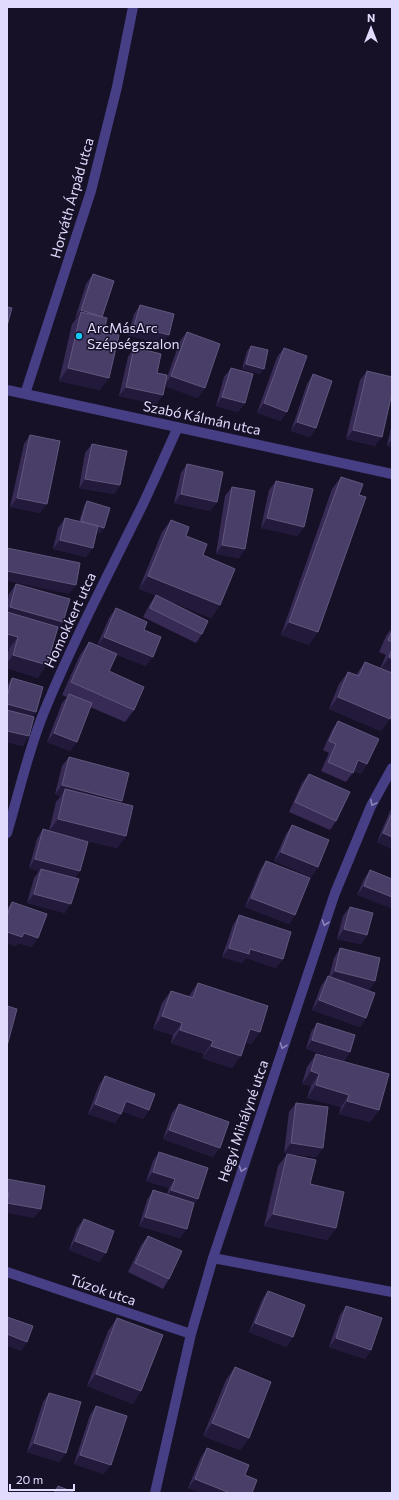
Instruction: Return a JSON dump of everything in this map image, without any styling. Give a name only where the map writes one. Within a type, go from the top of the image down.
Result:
[{"type":"street","name":"Horváth Árpád utca","points":[[25,394],[91,191],[117,87],[133,7]]},
{"type":"street","name":"Szabó Kálmán utca","points":[[7,390],[392,474]]},
{"type":"street","name":"Homokkert utca","points":[[7,833],[43,713],[61,671],[144,502],[178,427]]},
{"type":"street","name":"Hegyi Mihályné utca","points":[[155,1493],[191,1334],[212,1258],[335,893],[371,806],[392,768]]},
{"type":"street","points":[[212,1258],[392,1292]]},
{"type":"street","name":"Túzok utca","points":[[7,1272],[191,1334]]},
{"type":"building","points":[[93,274],[114,281],[102,317],[81,310]]},
{"type":"building","points":[[140,305],[174,314],[169,335],[134,326]]},
{"type":"building","points":[[7,307],[12,308],[7,326]]},
{"type":"building","points":[[81,312],[107,318],[104,332],[119,335],[109,378],[68,368]]},
{"type":"building","points":[[187,332],[220,344],[205,388],[171,376]]},
{"type":"building","points":[[251,346],[268,350],[264,369],[246,364]]},
{"type":"building","points":[[134,347],[161,354],[157,373],[167,375],[163,395],[126,387]]},
{"type":"building","points":[[284,348],[307,356],[287,412],[264,403]]},
{"type":"building","points":[[231,368],[253,374],[245,403],[222,397]]},
{"type":"building","points":[[367,371],[392,377],[392,393],[382,437],[353,430]]},
{"type":"building","points":[[313,374],[332,381],[316,428],[297,422]]},
{"type":"building","points":[[30,435],[60,441],[47,504],[17,498]]},
{"type":"building","points":[[92,444],[127,451],[120,485],[85,479]]},
{"type":"building","points":[[187,464],[223,472],[217,502],[181,494]]},
{"type":"building","points":[[341,477],[363,484],[359,495],[366,497],[318,632],[289,622]]},
{"type":"building","points":[[276,481],[313,489],[304,527],[267,518]]},
{"type":"building","points":[[232,487],[255,491],[245,549],[222,545]]},
{"type":"building","points":[[87,501],[110,508],[104,528],[81,521]]},
{"type":"building","points":[[65,518],[98,526],[93,548],[60,540]]},
{"type":"building","points":[[171,520],[189,527],[186,536],[207,544],[203,555],[235,569],[220,605],[148,576]]},
{"type":"building","points":[[7,548],[80,563],[76,585],[7,571]]},
{"type":"building","points":[[16,584],[70,599],[63,622],[10,607]]},
{"type":"building","points":[[156,595],[208,621],[202,634],[150,608]]},
{"type":"building","points":[[116,608],[147,622],[144,630],[161,637],[153,657],[104,637]]},
{"type":"building","points":[[7,612],[58,627],[47,665],[13,655],[18,637],[7,634]]},
{"type":"building","points":[[392,631],[392,642],[388,640]]},
{"type":"building","points":[[89,642],[117,654],[109,671],[144,687],[134,710],[71,682]]},
{"type":"building","points":[[392,649],[392,659],[389,657]]},
{"type":"building","points":[[365,662],[392,673],[392,713],[390,719],[338,697],[348,672],[359,676]]},
{"type":"building","points":[[12,678],[43,687],[36,712],[7,704],[7,697]]},
{"type":"building","points":[[69,694],[92,703],[77,742],[54,733]]},
{"type":"building","points":[[7,710],[34,717],[29,736],[7,731]]},
{"type":"building","points":[[338,721],[379,739],[367,764],[358,760],[353,773],[328,762],[336,744],[329,741]]},
{"type":"building","points":[[69,757],[129,773],[122,801],[62,785]]},
{"type":"building","points":[[309,774],[350,792],[336,821],[295,802]]},
{"type":"building","points":[[65,789],[133,806],[126,836],[58,819]]},
{"type":"building","points":[[392,813],[392,837],[383,833]]},
{"type":"building","points":[[292,825],[329,840],[318,867],[281,852]]},
{"type":"building","points":[[43,829],[88,842],[80,871],[35,859]]},
{"type":"building","points":[[266,861],[310,878],[295,915],[251,898]]},
{"type":"building","points":[[41,869],[79,879],[71,904],[34,894]]},
{"type":"building","points":[[370,870],[392,879],[392,897],[364,886]]},
{"type":"building","points":[[12,902],[47,914],[38,938],[24,933],[22,937],[7,932],[7,916]]},
{"type":"building","points":[[350,907],[373,913],[367,935],[344,929]]},
{"type":"building","points":[[239,915],[291,932],[283,959],[250,949],[249,954],[229,948]]},
{"type":"building","points":[[340,948],[380,958],[375,981],[335,971]]},
{"type":"building","points":[[328,976],[375,993],[366,1018],[319,1000]]},
{"type":"building","points":[[198,983],[268,1006],[260,1032],[250,1029],[241,1056],[211,1046],[213,1041],[180,1030],[182,1023],[162,1016],[171,991],[193,998]]},
{"type":"building","points":[[7,1006],[17,1009],[7,1046]]},
{"type":"building","points":[[317,1023],[355,1035],[350,1052],[312,1040]]},
{"type":"building","points":[[316,1054],[389,1074],[379,1110],[347,1101],[349,1095],[316,1085],[319,1074],[311,1071]]},
{"type":"building","points":[[105,1076],[155,1094],[149,1110],[126,1101],[121,1114],[95,1104]]},
{"type":"building","points":[[296,1103],[328,1107],[323,1148],[291,1143]]},
{"type":"building","points":[[179,1104],[229,1122],[220,1148],[169,1130]]},
{"type":"building","points":[[159,1152],[208,1168],[198,1199],[171,1190],[175,1179],[153,1172]]},
{"type":"building","points":[[287,1154],[316,1160],[310,1184],[344,1192],[336,1228],[273,1214]]},
{"type":"building","points":[[7,1179],[45,1186],[41,1209],[7,1203],[9,1192],[7,1192]]},
{"type":"building","points":[[153,1190],[194,1203],[187,1229],[145,1217]]},
{"type":"building","points":[[84,1219],[114,1231],[106,1253],[75,1241]]},
{"type":"building","points":[[148,1236],[182,1251],[169,1279],[135,1263]]},
{"type":"building","points":[[268,1291],[305,1305],[293,1337],[255,1323]]},
{"type":"building","points":[[346,1306],[382,1318],[371,1350],[336,1338]]},
{"type":"building","points":[[7,1317],[33,1326],[27,1342],[7,1334]]},
{"type":"building","points":[[117,1318],[163,1335],[141,1391],[96,1374]]},
{"type":"building","points":[[235,1367],[271,1382],[249,1438],[212,1423]]},
{"type":"building","points":[[49,1393],[81,1402],[66,1453],[34,1443]]},
{"type":"building","points":[[96,1406],[127,1416],[111,1465],[80,1455]]},
{"type":"building","points":[[207,1448],[249,1465],[245,1475],[257,1480],[252,1493],[230,1493],[195,1479]]},
{"type":"building","points":[[58,1486],[76,1493],[55,1493]]},
{"type":"place","name":"ArcMásArc Szépségszalon","points":[[79,336]]}]
